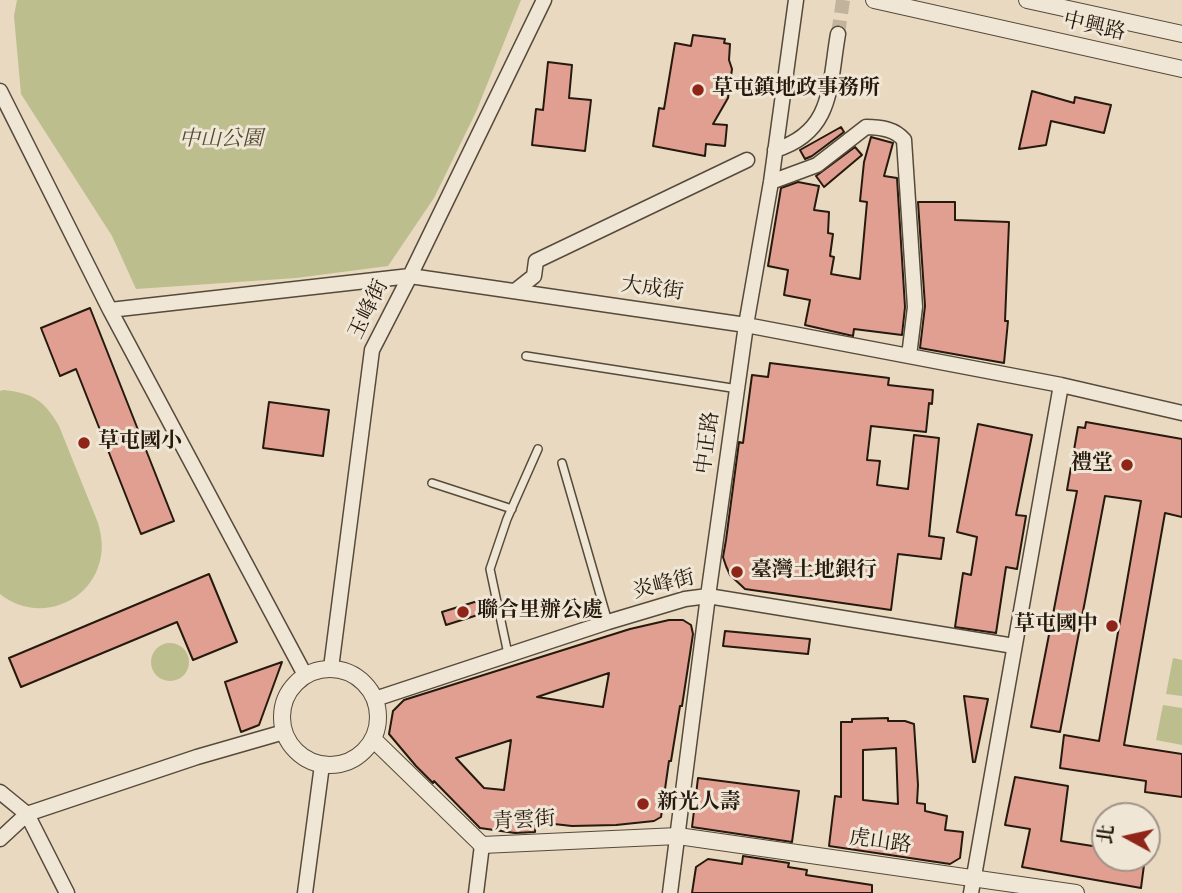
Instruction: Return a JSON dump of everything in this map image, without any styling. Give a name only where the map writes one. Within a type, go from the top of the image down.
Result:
[{"type":"street","name":"玉峰街","points":[[331,668],[372,349],[544,0]]},
{"type":"street","name":"中正路","points":[[670,893],[746,325],[771,182],[796,0]]},
{"type":"street","name":"中興路","points":[[874,0],[1182,69]]},
{"type":"street","name":"中興路","points":[[1027,0],[1182,34]]},
{"type":"street","points":[[775,150],[800,140],[813,129],[824,112],[838,34]]},
{"type":"street","points":[[0,91],[110,310],[305,675]]},
{"type":"street","points":[[0,124],[15,118]]},
{"type":"street","points":[[771,182],[817,165],[866,127],[898,132],[904,141],[915,307],[909,356]]},
{"type":"street","points":[[515,291],[534,276],[536,261],[747,160]]},
{"type":"street","name":"大成街","points":[[110,310],[410,276],[746,325],[1060,384],[1182,412]]},
{"type":"street","points":[[972,885],[1060,384]]},
{"type":"street","name":"炎峰街","points":[[375,699],[608,622],[685,599],[708,596],[1014,646]]},
{"type":"street","points":[[331,668],[357,677],[368,687],[375,699],[377,727],[373,740],[351,761],[322,765],[298,754],[289,744],[281,716],[284,700],[293,685],[305,675],[331,668]]},
{"type":"street","points":[[0,839],[27,814],[197,757],[284,732]]},
{"type":"street","name":"青雲街","points":[[373,740],[482,845],[678,836]]},
{"type":"street","points":[[305,893],[322,765]]},
{"type":"street","points":[[0,792],[27,814],[67,893]]},
{"type":"street","name":"虎山路","points":[[678,836],[972,885],[1076,893]]},
{"type":"street","points":[[476,893],[482,845]]},
{"type":"lane","points":[[526,356],[738,388]]},
{"type":"lane","points":[[508,655],[490,569],[538,449]]},
{"type":"lane","points":[[562,463],[608,622]]},
{"type":"lane","points":[[432,483],[512,509]]},
{"type":"green space","name":"中山公園","points":[[17,0],[521,0],[476,112],[434,198],[388,266],[296,278],[136,289],[112,236],[21,94],[14,16]]},
{"type":"green space","points":[[0,391],[37,399],[54,417],[101,535],[101,556],[96,573],[87,586],[75,597],[46,608],[15,603],[0,594]]},
{"type":"green space","points":[[170,643],[183,649],[189,662],[183,675],[170,681],[157,675],[151,662],[157,649]]},
{"type":"green space","points":[[1173,658],[1182,660],[1182,696],[1166,694]]},
{"type":"green space","points":[[1163,705],[1182,708],[1182,745],[1156,740]]},
{"type":"building","name":"草屯鎮地政事務所","points":[[693,35],[725,39],[724,43],[730,44],[729,60],[732,69],[728,98],[713,124],[727,125],[725,146],[706,144],[705,156],[653,146],[659,108],[664,109],[675,43],[691,46]]},
{"type":"building","points":[[548,62],[572,65],[569,98],[591,100],[585,151],[532,145],[536,109],[543,110]]},
{"type":"building","points":[[1032,91],[1074,103],[1075,97],[1111,105],[1104,133],[1051,121],[1046,145],[1019,149]]},
{"type":"building","points":[[841,127],[844,132],[805,159],[800,150]]},
{"type":"building","points":[[871,137],[893,143],[884,176],[897,178],[905,307],[902,335],[854,329],[853,336],[805,325],[810,300],[784,295],[788,270],[768,266],[781,188],[798,182],[819,186],[814,210],[829,212],[828,233],[833,234],[830,256],[834,257],[831,274],[860,279],[867,202],[860,201],[864,162]]},
{"type":"building","points":[[855,147],[862,155],[824,187],[816,176]]},
{"type":"building","points":[[918,202],[955,202],[955,220],[1009,222],[1005,321],[1008,321],[1004,363],[920,348],[925,306]]},
{"type":"building","points":[[90,308],[174,521],[141,534],[76,369],[60,376],[41,328]]},
{"type":"building","points":[[770,363],[889,378],[888,385],[933,390],[926,432],[871,426],[867,460],[880,461],[877,485],[908,489],[914,435],[939,438],[929,536],[944,538],[941,559],[898,554],[891,610],[745,589],[730,575],[723,557],[739,442],[743,443],[752,375],[768,377]]},
{"type":"building","points":[[269,402],[329,410],[323,456],[263,448]]},
{"type":"building","points":[[1086,422],[1182,439],[1182,517],[1165,513],[1124,745],[1182,754],[1182,797],[1145,792],[1146,781],[1060,768],[1064,735],[1099,741],[1141,501],[1105,496],[1060,732],[1031,727],[1077,491],[1067,490],[1078,427],[1085,428]]},
{"type":"building","points":[[978,424],[1032,435],[1016,515],[1026,516],[1017,569],[1006,567],[996,633],[955,627],[963,573],[971,575],[977,537],[957,532]]},
{"type":"building","points":[[209,574],[237,642],[193,660],[177,622],[21,687],[9,658]]},
{"type":"building","name":"聯合里辦公處","points":[[481,600],[484,613],[446,625],[442,612]]},
{"type":"building","points":[[669,620],[683,620],[691,625],[693,634],[661,817],[654,821],[572,826],[536,822],[535,832],[515,833],[480,828],[416,766],[389,734],[393,711],[404,700],[630,629]],"holes":[[[609,673],[603,707],[537,697]],[[511,740],[504,790],[484,788],[456,758]]]},
{"type":"building","points":[[725,631],[810,639],[808,654],[723,646]]},
{"type":"building","points":[[282,662],[259,725],[241,732],[225,682]]},
{"type":"building","points":[[964,696],[988,699],[975,762],[973,762]]},
{"type":"building","points":[[888,718],[888,721],[914,724],[917,803],[925,804],[925,811],[947,816],[945,830],[963,832],[960,858],[950,864],[829,846],[835,796],[841,797],[841,722],[852,722],[852,719]],"holes":[[[896,748],[898,804],[863,800],[863,750]]]},
{"type":"building","points":[[1015,777],[1068,786],[1061,841],[1091,846],[1091,872],[1143,872],[1141,888],[1022,867],[1030,829],[1005,825]]},
{"type":"building","points":[[698,778],[799,791],[792,842],[692,827]]},
{"type":"building","points":[[743,856],[789,863],[788,867],[807,870],[806,875],[872,885],[872,893],[692,893],[696,867],[708,859],[742,864]]},
{"type":"tunnel","points":[[838,34],[843,0]]},
{"type":"place","name":"草屯鎮地政事務所","points":[[698,90]]},
{"type":"place","name":"草屯國小","points":[[84,443]]},
{"type":"place","name":"禮堂","points":[[1127,465]]},
{"type":"place","name":"臺灣土地銀行","points":[[737,572]]},
{"type":"place","name":"聯合里辦公處","points":[[463,612]]},
{"type":"place","name":"草屯國中","points":[[1112,626]]},
{"type":"place","name":"新光人壽","points":[[643,804]]}]
